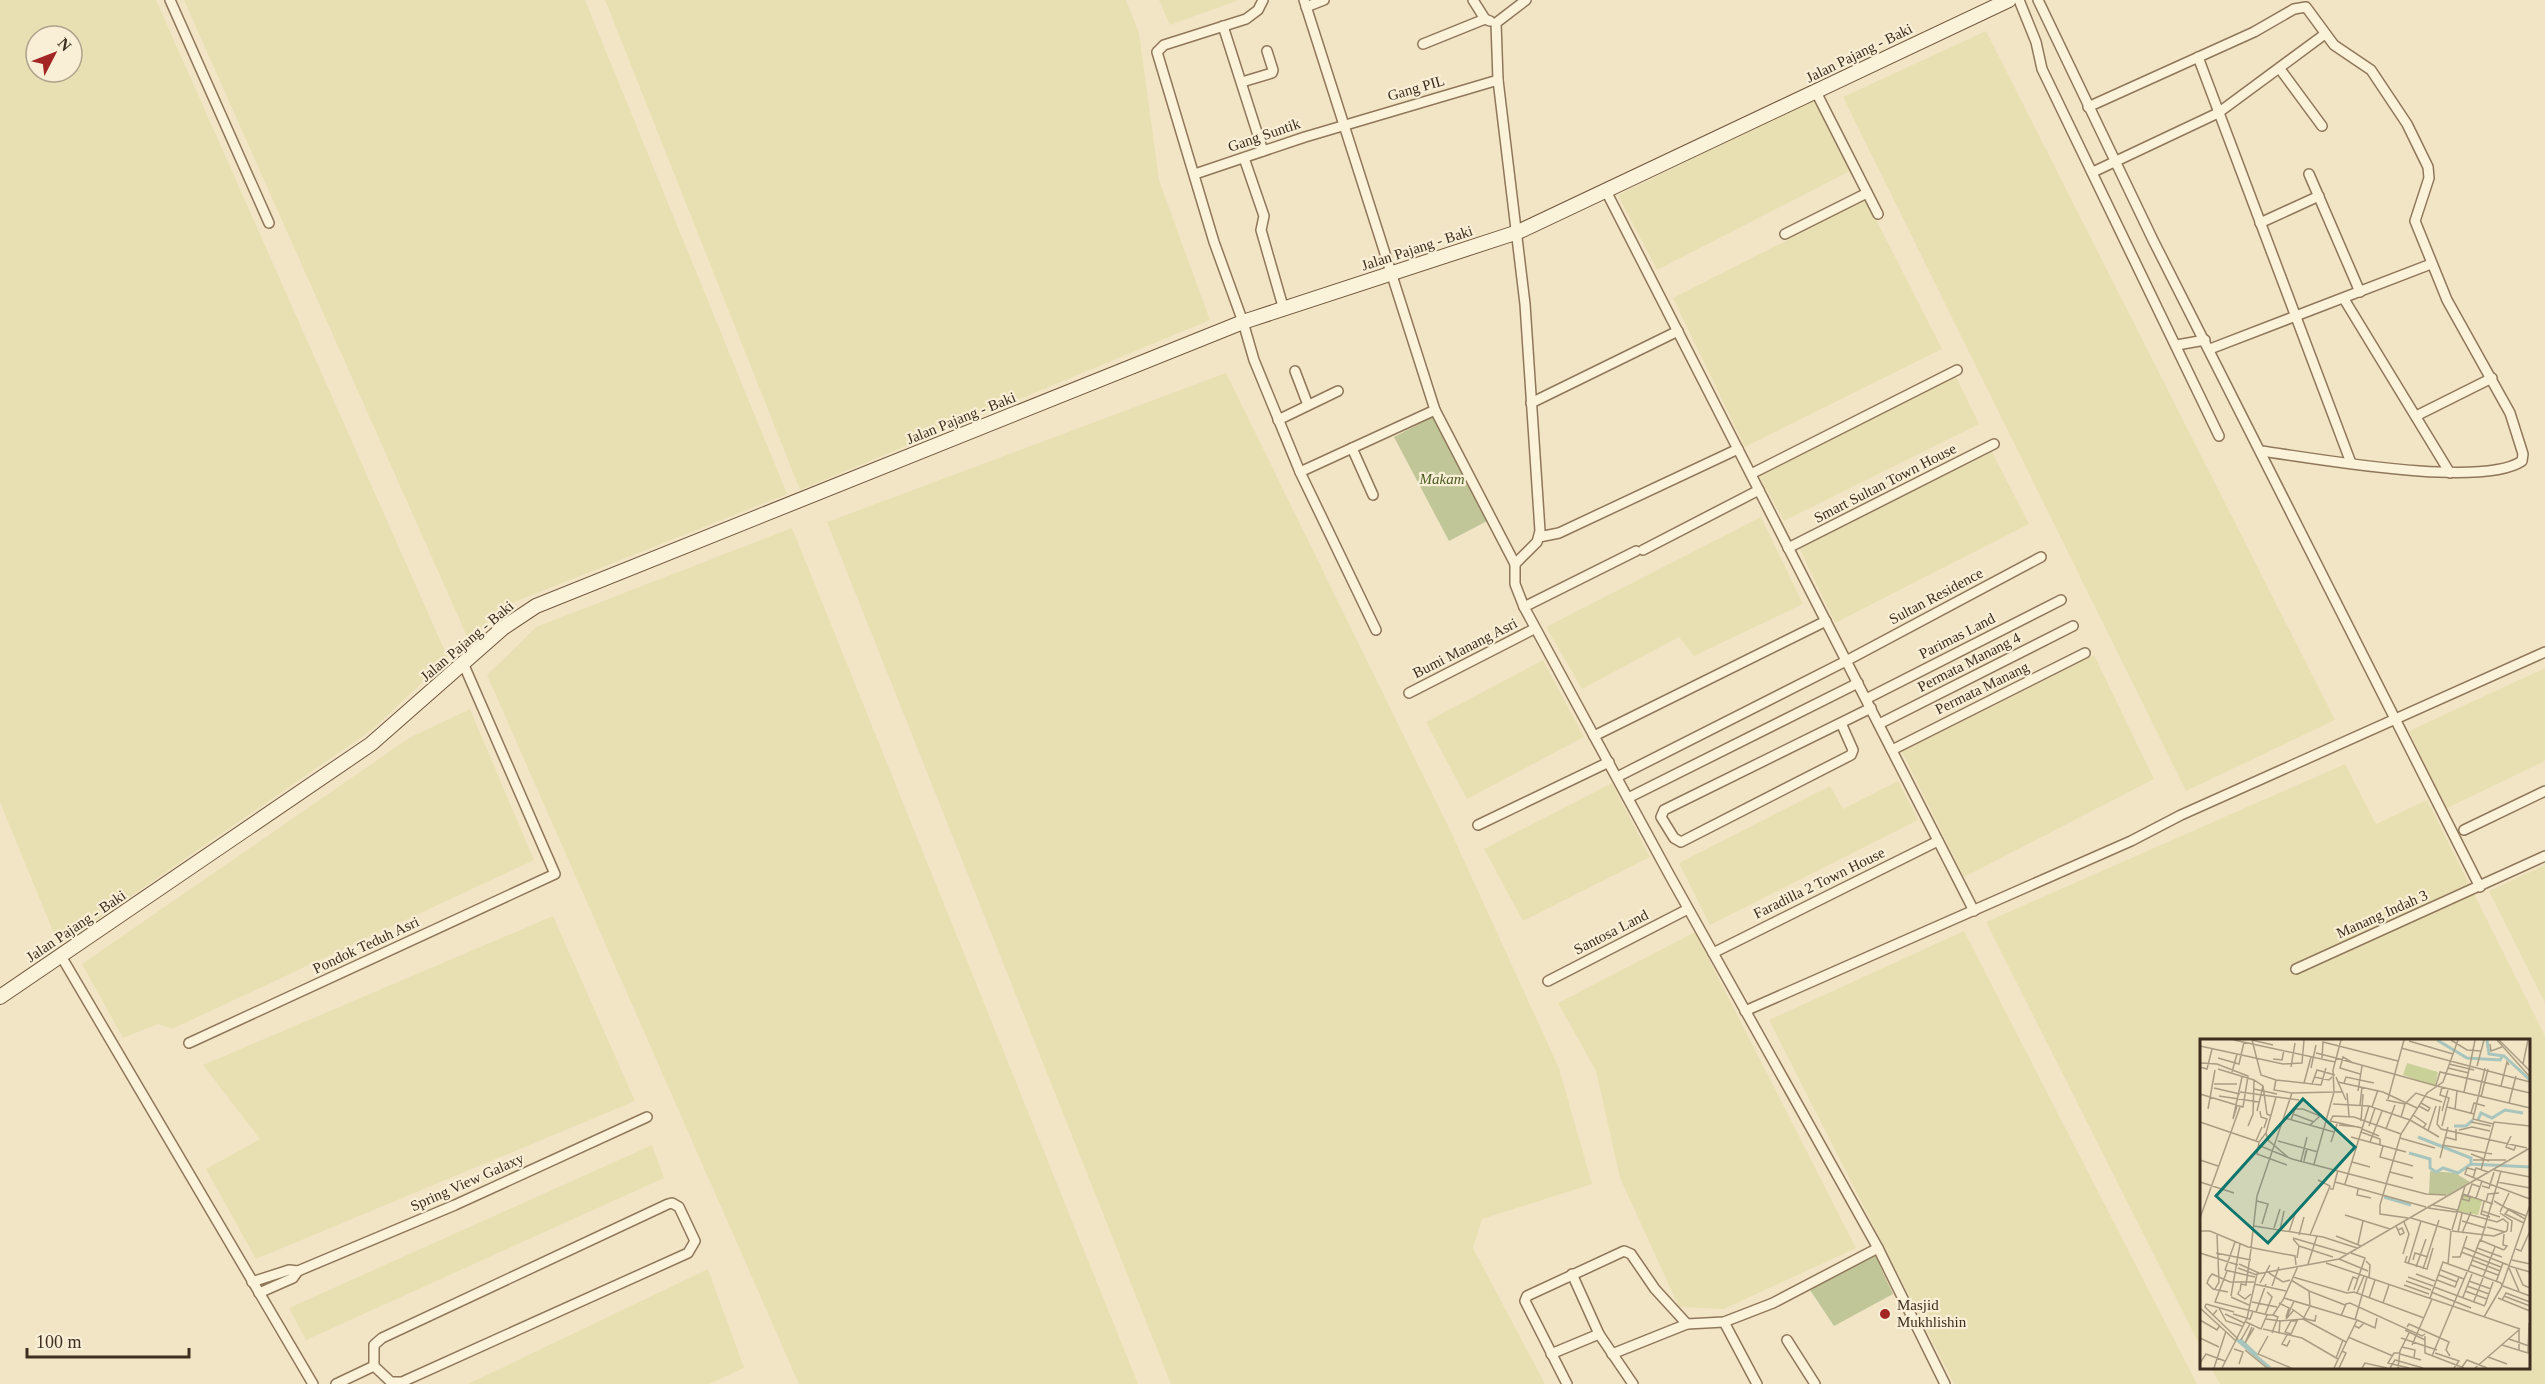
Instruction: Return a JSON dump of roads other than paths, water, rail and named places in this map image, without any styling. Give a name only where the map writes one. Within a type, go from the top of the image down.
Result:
[{"type":"main road","name":"Jalan Pajang - Baki","points":[[0,997],[371,744],[514,619],[543,603],[1239,324],[1518,232],[2008,0]]},
{"type":"street","points":[[170,0],[268,223]]},
{"type":"street","points":[[1263,0],[1253,15],[1157,50],[1172,107],[1195,174],[1239,324],[1300,472],[1376,630]]},
{"type":"street","points":[[1324,0],[1305,3],[1435,410],[1515,564],[1515,584],[1534,630],[1878,1248],[1945,1384]]},
{"type":"street","points":[[1473,0],[1485,19],[1496,23]]},
{"type":"street","points":[[1496,23],[1525,0]]},
{"type":"street","points":[[2019,0],[2036,42],[2042,69],[2219,435]]},
{"type":"street","points":[[2038,0],[2115,162],[2480,887]]},
{"type":"street","points":[[2088,107],[2198,57],[2294,9],[2306,7],[2334,45],[2371,70],[2407,124],[2422,153],[2430,178],[2415,221],[2447,300],[2510,413],[2523,454],[2523,461],[2482,472],[2450,473],[2261,451]]},
{"type":"street","points":[[1423,45],[1485,19]]},
{"type":"street","points":[[1496,23],[1498,80],[1518,232],[1539,537]]},
{"type":"street","points":[[1223,26],[1263,151]]},
{"type":"street","points":[[2093,172],[2218,113],[2325,34]]},
{"type":"street","points":[[1242,82],[1272,73],[1274,70],[1267,51]]},
{"type":"street","points":[[2198,57],[2351,463]]},
{"type":"street","points":[[2280,69],[2322,126]]},
{"type":"street","name":"Gang PIL","points":[[1343,125],[1498,80]]},
{"type":"street","points":[[1816,92],[1878,214]]},
{"type":"street","name":"Gang Suntik","points":[[1195,174],[1343,125]]},
{"type":"street","points":[[1244,158],[1264,216],[1261,230],[1284,310]]},
{"type":"street","points":[[2310,174],[2360,292]]},
{"type":"street","points":[[1606,191],[1974,910]]},
{"type":"street","points":[[1785,234],[1867,193]]},
{"type":"street","points":[[2260,223],[2319,196]]},
{"type":"street","points":[[2177,345],[2207,345],[2296,318],[2431,264]]},
{"type":"street","points":[[2344,299],[2450,473]]},
{"type":"street","points":[[1531,403],[1677,331]]},
{"type":"street","points":[[1751,474],[1957,370]]},
{"type":"street","points":[[1295,371],[1308,405]]},
{"type":"street","points":[[2416,416],[2492,378]]},
{"type":"street","points":[[1278,420],[1338,391]]},
{"type":"street","points":[[1300,472],[1435,410]]},
{"type":"street","name":"Smart Sultan Town House","points":[[1788,548],[1994,444]]},
{"type":"street","points":[[1352,448],[1373,495]]},
{"type":"street","points":[[1515,564],[1539,537],[1558,533],[1738,449]]},
{"type":"street","points":[[1524,607],[1759,490]]},
{"type":"street","name":"Sultan Residence","points":[[1617,777],[1846,661],[2041,557]]},
{"type":"street","name":"Parimas Land","points":[[1841,723],[1853,750],[1851,755],[1681,842],[1674,838],[1661,817],[1664,810],[1841,723],[1868,704],[2061,600]]},
{"type":"street","points":[[1594,736],[1826,621]]},
{"type":"street","name":"Permata Manang 4","points":[[1879,724],[2073,626]]},
{"type":"street","name":"Bumi Manang Asri","points":[[1409,693],[1534,630]]},
{"type":"street","points":[[1745,1011],[2545,652]]},
{"type":"street","name":"Permata Manang","points":[[1892,750],[2085,653]]},
{"type":"street","name":"Pondok Teduh Asri","points":[[189,1043],[555,874],[463,663]]},
{"type":"street","points":[[1628,798],[1858,683]]},
{"type":"street","points":[[1478,825],[1609,762]]},
{"type":"street","points":[[2464,830],[2545,791]]},
{"type":"street","name":"Faradilla 2 Town House","points":[[1713,953],[1938,841]]},
{"type":"street","name":"Manang Indah 3","points":[[2296,969],[2545,856]]},
{"type":"street","name":"Santosa Land","points":[[1548,981],[1688,909]]},
{"type":"street","points":[[61,956],[313,1384]]},
{"type":"street","name":"Spring View Galaxy","points":[[252,1282],[289,1270],[298,1271],[455,1205],[647,1117]]},
{"type":"street","points":[[672,1203],[679,1207],[695,1241],[688,1252],[402,1382],[391,1382],[374,1366],[374,1346],[382,1338],[668,1204],[672,1203]]},
{"type":"street","points":[[1612,1354],[1687,1324],[1724,1323],[1773,1303],[1878,1248]]},
{"type":"street","points":[[1567,1384],[1525,1299],[1572,1274],[1617,1252],[1627,1252],[1687,1324]]},
{"type":"street","name":"Spring View Galaxy","points":[[259,1293],[293,1278],[298,1271]]},
{"type":"street","points":[[1572,1274],[1599,1334],[1633,1384]]},
{"type":"street","points":[[1724,1323],[1757,1384]]},
{"type":"street","points":[[1551,1353],[1599,1334]]},
{"type":"street","points":[[1787,1340],[1815,1384]]},
{"type":"street","points":[[336,1384],[374,1366]]},
{"type":"place","name":"Masjid Mukhlishin","points":[[1885,1314]]},
{"type":"park label","name":"Makam","points":[[1442,479]]}]
